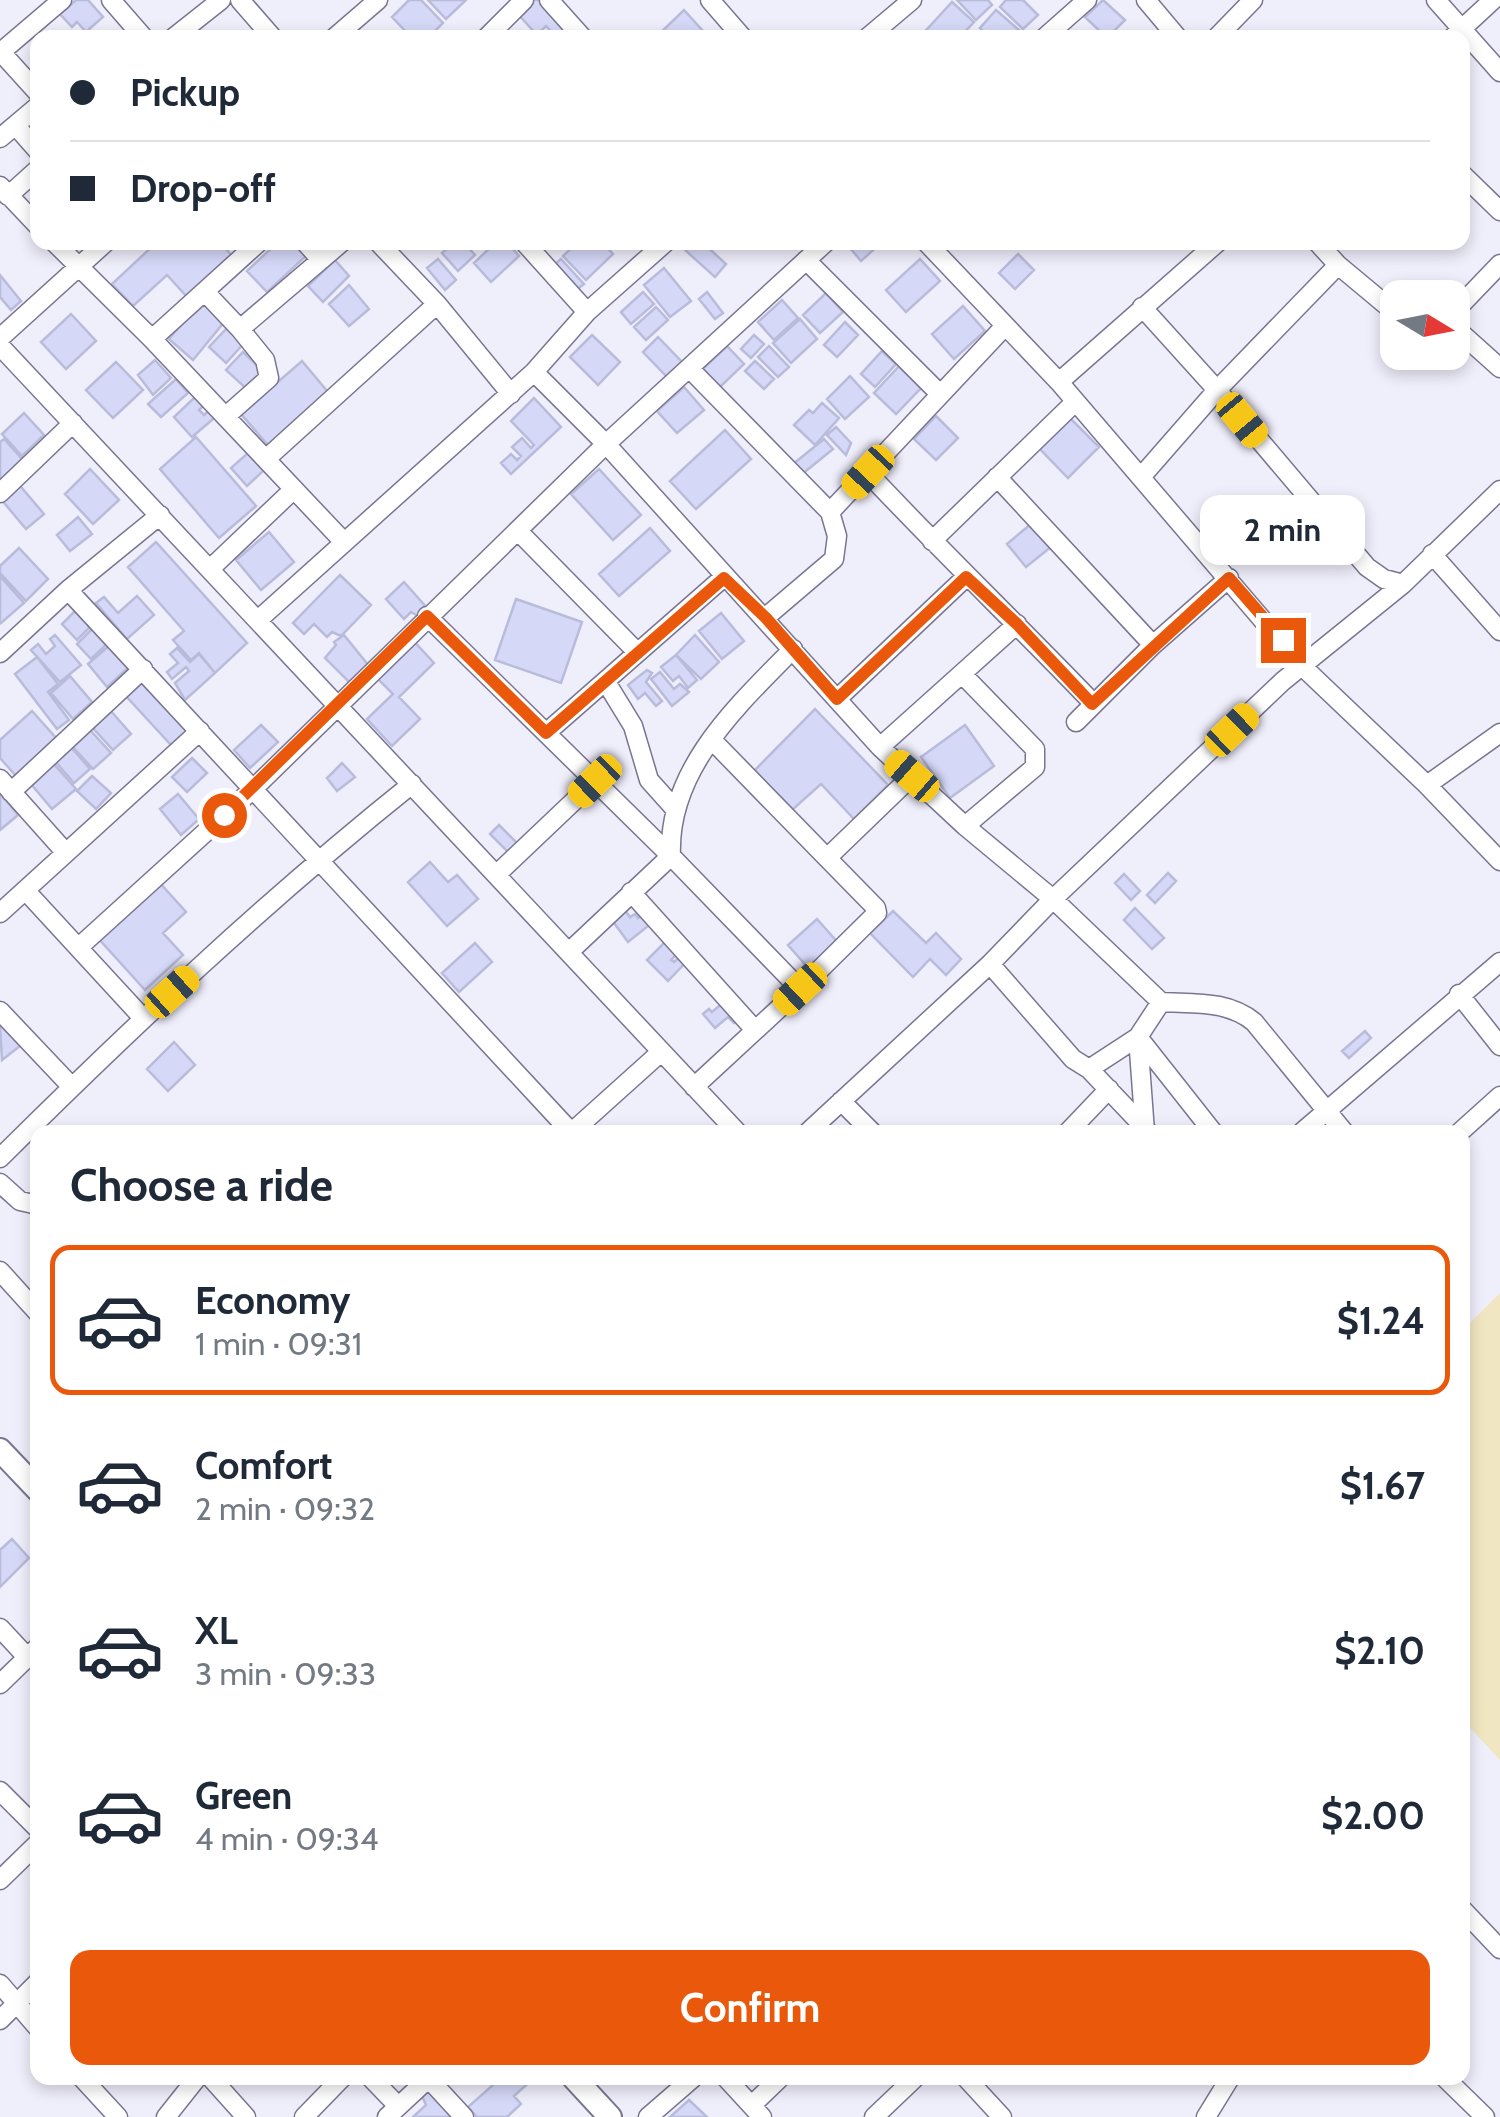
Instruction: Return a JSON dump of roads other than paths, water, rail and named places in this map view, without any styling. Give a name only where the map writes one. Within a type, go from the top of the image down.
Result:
[{"type":"street","points":[[30,84],[0,52],[62,0]]},
{"type":"street","points":[[111,0],[137,30]]},
{"type":"street","points":[[182,30],[221,0]]},
{"type":"street","points":[[240,0],[266,30]]},
{"type":"street","points":[[343,30],[378,0]]},
{"type":"street","points":[[494,30],[524,0]]},
{"type":"street","points":[[548,0],[576,30]]},
{"type":"street","points":[[710,0],[736,30]]},
{"type":"street","points":[[876,30],[912,0]]},
{"type":"street","points":[[1053,30],[1087,0]]},
{"type":"street","points":[[1146,0],[1171,30]]},
{"type":"street","points":[[1224,30],[1252,0]]},
{"type":"street","points":[[1436,0],[1454,30]]},
{"type":"street","points":[[1460,30],[1493,0]]},
{"type":"street","points":[[1470,46],[1500,72]]},
{"type":"street","points":[[0,138],[30,113]]},
{"type":"street","points":[[16,126],[30,142]]},
{"type":"street","points":[[30,174],[4,191],[30,218]]},
{"type":"street","points":[[1470,182],[1500,211]]},
{"type":"street","points":[[62,250],[343,540]]},
{"type":"street","points":[[0,338],[97,250]]},
{"type":"street","points":[[152,340],[251,250]]},
{"type":"street","points":[[312,250],[321,260]]},
{"type":"street","points":[[240,329],[333,250]]},
{"type":"street","points":[[386,250],[438,304],[511,394]]},
{"type":"street","points":[[532,250],[587,312]]},
{"type":"street","points":[[258,620],[343,540],[511,394],[587,312],[657,250]]},
{"type":"street","points":[[79,946],[252,789],[606,444],[817,250]]},
{"type":"street","points":[[934,250],[1059,382],[1303,667],[1500,861]]},
{"type":"street","points":[[1059,382],[1209,250]]},
{"type":"street","points":[[1324,250],[1380,301]]},
{"type":"street","points":[[806,260],[940,394]]},
{"type":"street","points":[[1470,295],[1500,264]]},
{"type":"street","points":[[1141,477],[1217,390],[1338,266]]},
{"type":"street","points":[[205,292],[265,360],[269,378],[226,416]]},
{"type":"street","points":[[267,458],[438,304]]},
{"type":"street","points":[[1142,307],[1367,567],[1384,579],[1402,584]]},
{"type":"street","points":[[830,512],[1005,326]]},
{"type":"street","points":[[1470,341],[1500,368]]},
{"type":"street","points":[[0,346],[730,1125]]},
{"type":"street","points":[[689,368],[830,512],[837,536],[834,558],[766,618]]},
{"type":"street","points":[[534,372],[606,444],[880,747],[965,826],[1054,899],[1162,1002],[1222,1005],[1238,1010],[1274,1044],[1338,1125]]},
{"type":"street","points":[[932,541],[1074,403]]},
{"type":"street","points":[[0,493],[73,423]]},
{"type":"street","points":[[868,472],[1092,704]]},
{"type":"street","points":[[997,478],[1153,645]]},
{"type":"street","points":[[210,569],[294,488]]},
{"type":"street","points":[[815,1125],[990,964],[1283,681],[1402,584],[1500,490]]},
{"type":"street","points":[[0,653],[160,514]]},
{"type":"street","points":[[519,532],[637,652]]},
{"type":"street","points":[[1432,554],[1500,631]]},
{"type":"street","points":[[837,699],[966,577]]},
{"type":"street","points":[[546,733],[724,578]]},
{"type":"street","points":[[1076,722],[1153,645],[1229,578]]},
{"type":"street","points":[[68,590],[566,1125]]},
{"type":"street","points":[[427,616],[800,989]]},
{"type":"street","points":[[880,747],[1017,624]]},
{"type":"street","points":[[671,856],[670,831],[688,778],[740,701],[793,649]]},
{"type":"street","points":[[66,852],[6,785],[143,669]]},
{"type":"street","points":[[962,674],[1034,749],[1037,760],[1035,767],[965,826]]},
{"type":"street","points":[[606,682],[632,726],[648,780],[675,810]]},
{"type":"street","points":[[0,913],[200,730]]},
{"type":"street","points":[[1427,785],[1500,733]]},
{"type":"street","points":[[694,1087],[877,913],[712,740]]},
{"type":"street","points":[[827,858],[912,776]]},
{"type":"street","points":[[496,875],[595,781]]},
{"type":"street","points":[[33,1125],[143,1018],[319,859],[412,784]]},
{"type":"street","points":[[568,952],[671,856]]},
{"type":"street","points":[[26,890],[143,1018]]},
{"type":"street","points":[[630,892],[756,1030]]},
{"type":"street","points":[[1310,1125],[1500,962]]},
{"type":"street","points":[[990,964],[1140,1125]]},
{"type":"street","points":[[1459,994],[1500,1046]]},
{"type":"street","points":[[1089,1068],[1138,1036],[1162,1002]]},
{"type":"street","points":[[2,1017],[72,1087]]},
{"type":"street","points":[[1138,1036],[1145,1125]]},
{"type":"street","points":[[1138,1036],[1207,1125]]},
{"type":"street","points":[[580,1125],[662,1052]]},
{"type":"street","points":[[1075,1125],[1108,1090]]},
{"type":"street","points":[[1468,1125],[1500,1096]]},
{"type":"street","points":[[840,1101],[865,1125]]},
{"type":"street","points":[[0,1158],[30,1128]]},
{"type":"street","points":[[0,1183],[20,1201],[30,1204]]},
{"type":"street","points":[[0,1271],[30,1304]]},
{"type":"street","points":[[0,1450],[30,1482]]},
{"type":"street","points":[[0,1628],[30,1650]]},
{"type":"street","points":[[0,1684],[30,1654]]},
{"type":"street","points":[[0,1790],[30,1821]]},
{"type":"street","points":[[0,1880],[30,1851]]},
{"type":"street","points":[[1470,1917],[1500,1949]]},
{"type":"street","points":[[0,1984],[30,2020]]},
{"type":"street","points":[[0,2020],[30,1990]]},
{"type":"street","points":[[88,2085],[118,2117]]},
{"type":"street","points":[[166,2117],[191,2085]]},
{"type":"street","points":[[216,2085],[246,2117]]},
{"type":"street","points":[[304,2117],[335,2085]]},
{"type":"street","points":[[376,2085],[393,2112],[421,2085]]},
{"type":"street","points":[[434,2085],[464,2117]]},
{"type":"street","points":[[580,2085],[610,2117]]},
{"type":"street","points":[[648,2117],[686,2085]]},
{"type":"street","points":[[733,2085],[757,2111],[775,2085]]},
{"type":"street","points":[[874,2117],[908,2085]]},
{"type":"street","points":[[972,2085],[1002,2117]]},
{"type":"street","points":[[1206,2117],[1226,2085]]},
{"type":"street","points":[[1452,2085],[1486,2117],[1500,2104]]}]
